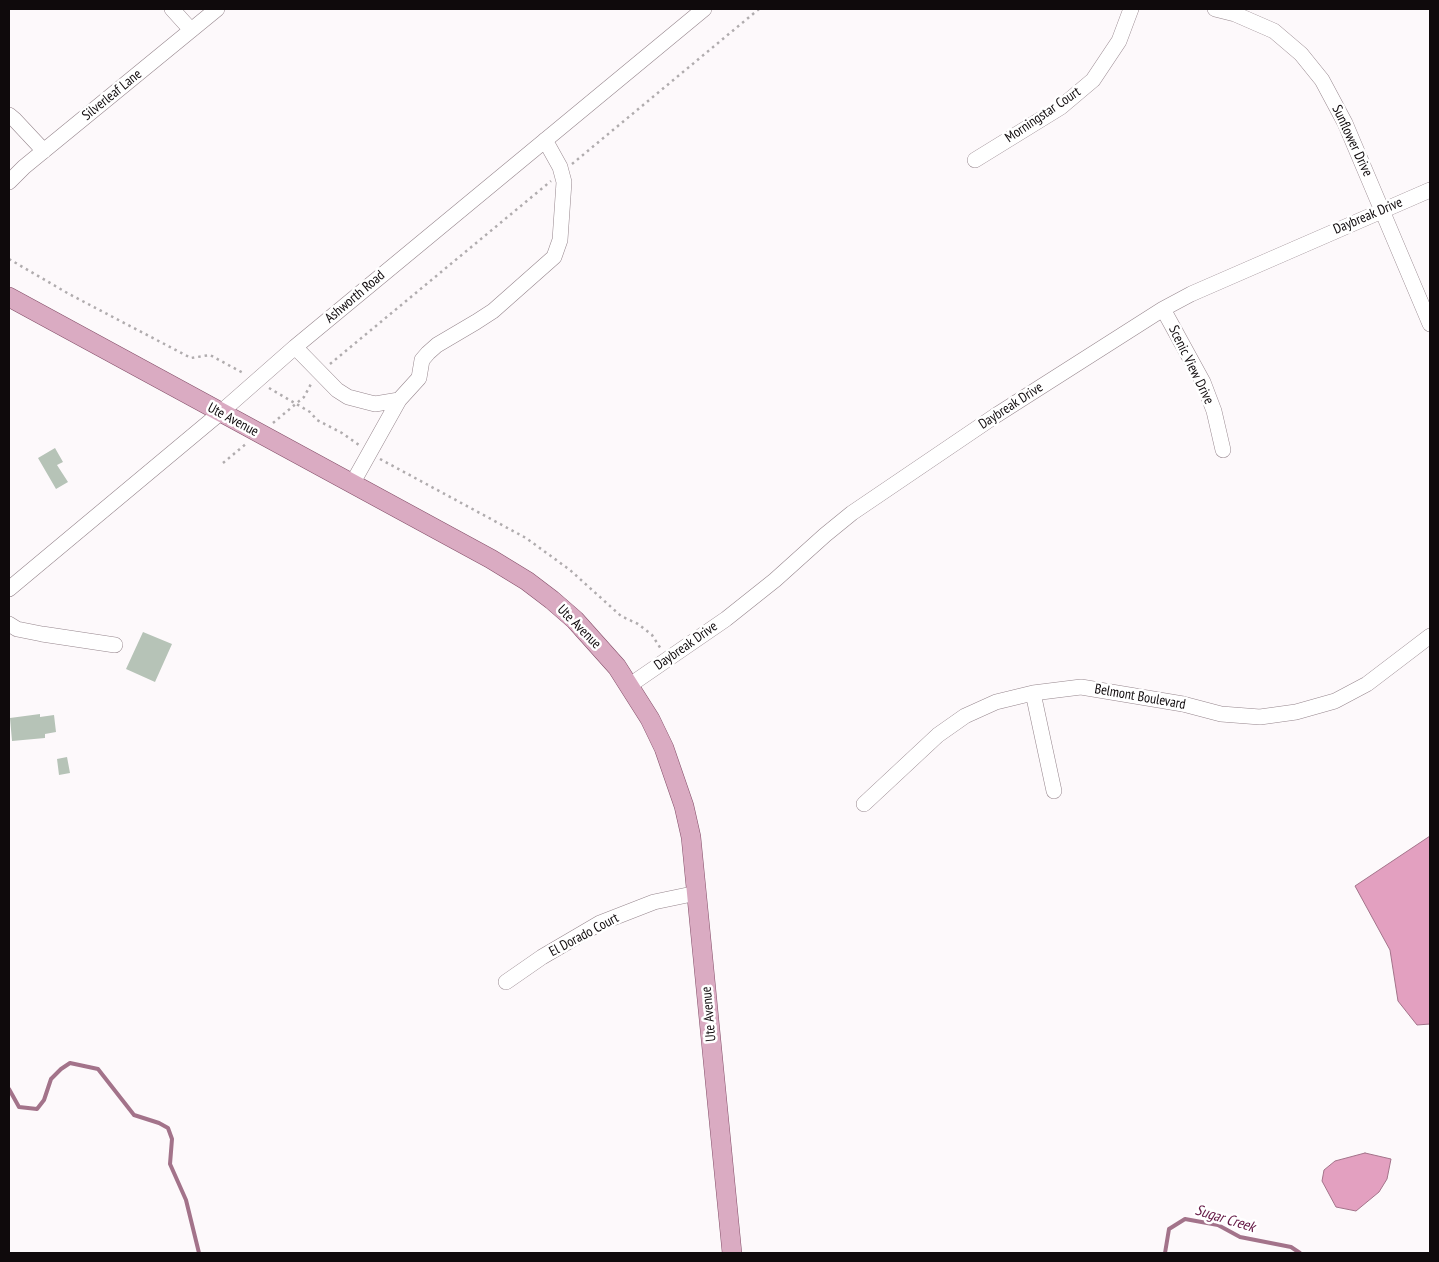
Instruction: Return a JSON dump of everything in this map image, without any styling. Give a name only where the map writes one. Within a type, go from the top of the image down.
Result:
[{"type":"main road","name":"Ute Avenue","points":[[9,297],[491,559],[527,581],[575,620],[597,643],[630,685],[654,726],[675,777],[691,837],[732,1253]]},
{"type":"street","points":[[172,9],[191,30]]},
{"type":"street","name":"Silverleaf Lane","points":[[9,182],[217,9]]},
{"type":"street","name":"Ashworth Road","points":[[9,589],[220,413],[295,347],[704,9]]},
{"type":"street","name":"Morningstar Court","points":[[975,160],[1061,107],[1093,80],[1119,41],[1131,9]]},
{"type":"street","name":"Sunflower Drive","points":[[1215,9],[1235,14],[1274,31],[1301,54],[1322,80],[1345,124],[1430,324]]},
{"type":"street","points":[[9,115],[44,151]]},
{"type":"street","points":[[352,484],[399,400],[419,378],[422,360],[428,353],[437,345],[493,311],[554,257],[560,240],[564,182],[554,153],[545,140]]},
{"type":"street","name":"Daybreak Drive","points":[[630,685],[726,619],[775,580],[852,513],[995,416],[1163,309],[1191,294],[1382,209],[1430,190]]},
{"type":"street","name":"Scenic View Drive","points":[[1163,309],[1203,382],[1214,411],[1223,450]]},
{"type":"street","points":[[295,347],[337,390],[360,401],[375,404],[399,400]]},
{"type":"street","points":[[9,624],[17,628],[42,634],[114,645]]},
{"type":"street","name":"Belmont Boulevard","points":[[864,804],[938,735],[965,716],[996,702],[1033,693],[1081,687],[1183,704],[1221,714],[1260,717],[1296,712],[1335,701],[1367,684],[1430,636]]},
{"type":"street","points":[[1033,693],[1054,792]]},
{"type":"street","name":"El Dorado Court","points":[[506,982],[542,957],[600,923],[654,902],[698,893]]},
{"type":"path","points":[[223,463],[304,398],[314,378],[319,373],[759,9]]},
{"type":"path","points":[[9,259],[69,294],[191,358],[210,355],[310,412],[317,420],[386,463],[526,538],[570,570],[621,616],[638,624],[652,636],[668,659]]},
{"type":"shaded area","points":[[1430,836],[1430,1024],[1417,1025],[1398,1001],[1390,950],[1355,886]]},
{"type":"shaded area","points":[[1365,1153],[1391,1159],[1387,1179],[1379,1192],[1356,1211],[1336,1207],[1322,1181],[1324,1170],[1335,1161]]},
{"type":"building","points":[[55,448],[63,462],[57,465],[68,482],[56,489],[38,458]]},
{"type":"building","points":[[143,632],[172,644],[155,682],[126,669]]},
{"type":"building","points":[[40,714],[40,717],[54,715],[56,732],[45,734],[45,738],[12,741],[10,718]]},
{"type":"building","points":[[67,757],[70,773],[59,775],[57,759]]},
{"type":"waterway","name":"Sugar Creek","points":[[9,1089],[19,1107],[37,1109],[44,1100],[51,1079],[70,1063],[98,1069],[134,1115],[168,1128],[172,1139],[170,1164],[186,1200],[199,1253]]},
{"type":"waterway","name":"Sugar Creek","points":[[1165,1253],[1169,1229],[1185,1219],[1218,1225],[1240,1237],[1291,1247],[1300,1253]]}]
